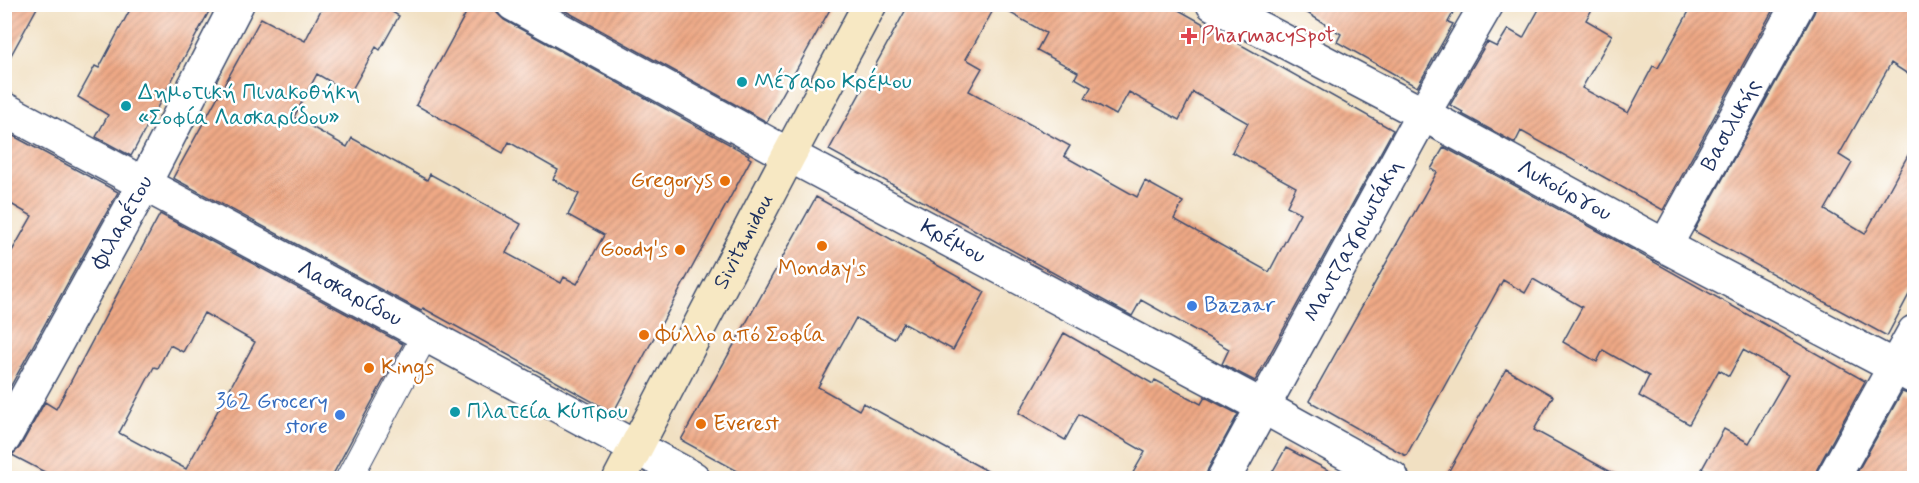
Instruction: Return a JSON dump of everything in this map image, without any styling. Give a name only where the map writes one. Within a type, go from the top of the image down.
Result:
[{"type":"main road","name":"Sivitanidou","points":[[620,478],[870,4]]},
{"type":"street","name":"Φιλαρέτου","points":[[4,438],[144,184],[237,4]]},
{"type":"street","name":"Κρέμου","points":[[513,4],[789,155],[1262,406],[1392,478]]},
{"type":"street","name":"Μαντζαγριωτάκη","points":[[1224,478],[1423,114],[1487,4]]},
{"type":"street","name":"Βασιλικής","points":[[1665,246],[1798,4]]},
{"type":"street","name":"Λυκούργου","points":[[1214,5],[1905,372]]},
{"type":"street","name":"Λασκαρίδου","points":[[4,109],[693,478]]},
{"type":"street","points":[[1833,478],[1905,372],[1914,332]]},
{"type":"street","points":[[349,478],[425,335]]},
{"type":"building","points":[[4,4],[39,4],[4,68]]},
{"type":"building","points":[[133,4],[213,4],[131,156],[96,137],[108,115],[78,97],[95,66],[99,68]]},
{"type":"building","points":[[324,4],[379,4],[399,16],[380,50],[376,47],[350,93],[317,74],[294,117],[347,147],[352,138],[427,180],[430,174],[521,224],[506,253],[561,283],[564,277],[577,284],[604,235],[568,215],[579,194],[553,179],[558,170],[509,142],[503,153],[416,105],[471,4],[494,4],[497,13],[504,20],[749,155],[751,159],[613,413],[423,308],[421,311],[173,178],[261,18],[305,41]]},
{"type":"building","name":"Μέγαρο Κρέμου","points":[[553,4],[833,4],[767,122]]},
{"type":"building","points":[[909,4],[1168,4],[1393,130],[1255,381],[1222,364],[1229,349],[1141,300],[1132,316],[829,150]],"holes":[[[996,5],[1046,33],[1037,50],[1078,72],[1075,78],[1091,87],[1085,98],[1116,115],[1129,92],[1179,120],[1193,92],[1248,123],[1232,152],[1296,187],[1287,206],[1300,213],[1269,272],[1174,219],[1183,202],[1145,181],[1137,197],[1064,156],[1070,146],[969,91],[982,68],[966,59]]]},
{"type":"building","points":[[1293,4],[1458,4],[1448,22],[1453,24],[1417,87],[1337,42],[1341,34]]},
{"type":"building","points":[[1542,4],[1595,4],[1586,20],[1612,35],[1582,88],[1628,113],[1653,66],[1658,68],[1693,4],[1776,4],[1663,210],[1521,131],[1515,143],[1450,105],[1487,42],[1497,47],[1508,29],[1523,38]]},
{"type":"building","points":[[1817,4],[1914,4],[1914,78],[1891,63],[1839,155],[1852,163],[1825,210],[1865,234],[1914,144],[1914,285],[1887,336],[1694,231]]},
{"type":"building","points":[[4,131],[118,192],[4,398],[4,265],[32,216],[4,200]]},
{"type":"building","points":[[1444,147],[1865,381],[1814,478],[1718,478],[1702,469],[1724,429],[1749,443],[1788,375],[1743,350],[1729,376],[1719,370],[1689,424],[1639,396],[1649,376],[1603,350],[1597,362],[1563,342],[1582,307],[1533,279],[1525,293],[1503,280],[1406,456],[1309,401],[1437,172],[1431,169]]},
{"type":"building","points":[[816,197],[985,292],[953,350],[903,323],[894,339],[856,318],[818,387],[859,410],[863,403],[1000,478],[750,478],[681,440]]},
{"type":"building","points":[[160,214],[403,344],[331,478],[56,478],[12,455],[20,447],[45,402],[56,409]],"holes":[[[204,313],[255,342],[186,469],[119,433],[154,367],[158,368],[170,345],[183,352]]]},
{"type":"building","points":[[1064,333],[1153,384],[1155,380],[1201,404],[1205,397],[1238,414],[1205,478],[1130,478],[1145,452],[1079,414],[1065,440],[1019,413]]},
{"type":"building","points":[[1506,369],[1553,396],[1534,430],[1622,478],[1445,478]]},
{"type":"building","points":[[1902,392],[1914,396],[1914,468],[1908,478],[1854,478]]},
{"type":"building","points":[[1286,448],[1343,478],[1269,478]]},
{"type":"place","name":"PharmacySpot","points":[[1189,36]]},
{"type":"place","name":"Μέγαρο Κρέμου","points":[[742,82]]},
{"type":"place","name":"Δημοτική Πινακοθήκη «Σοφία Λασκαρίδου»","points":[[126,106]]},
{"type":"place","name":"Gregorys","points":[[725,181]]},
{"type":"place","name":"Monday's","points":[[822,246]]},
{"type":"place","name":"Goody's","points":[[680,250]]},
{"type":"place","name":"Bazaar","points":[[1192,306]]},
{"type":"place","name":"Φύλλο από Σοφία","points":[[644,335]]},
{"type":"place","name":"Kings","points":[[369,368]]},
{"type":"place","name":"Πλατεία Κύπρου","points":[[455,412]]},
{"type":"place","name":"362 Grocery store","points":[[340,415]]},
{"type":"place","name":"Everest","points":[[701,424]]}]
